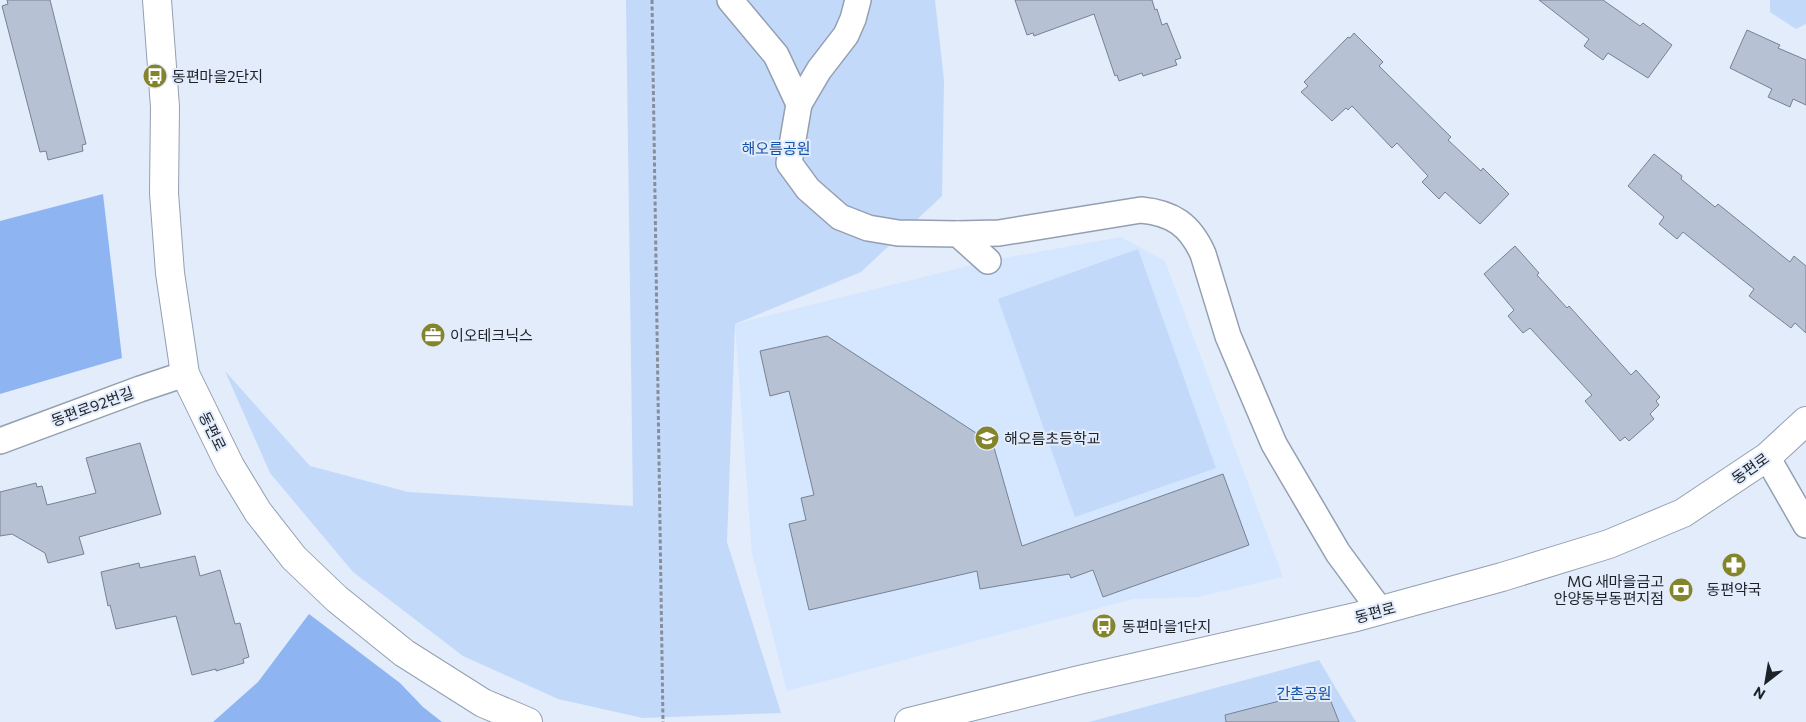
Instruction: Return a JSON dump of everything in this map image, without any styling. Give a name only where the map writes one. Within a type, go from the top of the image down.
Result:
[{"type":"street","name":"동편로","points":[[157,0],[165,107],[165,211],[170,273],[185,374],[230,466],[258,512],[294,558],[336,599],[404,653],[483,703],[528,722]]},
{"type":"street","points":[[730,0],[776,55],[799,104]]},
{"type":"street","points":[[858,0],[846,35],[819,70],[799,104],[789,163],[808,189],[840,217],[868,228],[898,233],[999,233],[1141,210],[1160,212],[1175,219],[1188,229],[1198,242],[1228,336],[1274,444],[1338,553],[1380,610]]},
{"type":"street","points":[[958,234],[988,261]]},
{"type":"street","name":"동편로92번길","points":[[0,441],[185,374]]},
{"type":"street","name":"동편로","points":[[909,722],[1380,610],[1502,577],[1609,544],[1683,513],[1767,457],[1806,421]]},
{"type":"street","points":[[1767,457],[1806,524]]},
{"type":"path","points":[[652,0],[664,722]]},
{"type":"shaded area","points":[[103,194],[122,358],[0,394],[0,221]]},
{"type":"shaded area","name":"해오름초등학교","points":[[1121,237],[1165,261],[1283,577],[1198,597],[1133,599],[787,691],[752,553],[735,324],[988,261]]},
{"type":"shaded area","points":[[309,614],[400,683],[423,707],[442,722],[213,722],[258,682]]},
{"type":"green space","name":"해오름공원","points":[[626,0],[935,0],[944,80],[942,196],[861,272],[735,324],[727,542],[781,713],[643,718],[558,699],[463,656],[353,572],[270,473],[225,371],[310,466],[408,492],[633,506]]},
{"type":"green space","points":[[1770,0],[1806,0],[1806,24],[1796,29],[1770,12]]},
{"type":"green space","points":[[1138,249],[1216,468],[1075,517],[998,299]]},
{"type":"green space","name":"간촌공원","points":[[1319,660],[1356,722],[1089,722]]},
{"type":"building","points":[[7,0],[50,0],[86,144],[82,145],[83,151],[48,160],[46,151],[40,152],[2,6],[8,4]]},
{"type":"building","points":[[1015,0],[1152,0],[1162,25],[1167,23],[1181,58],[1175,60],[1177,65],[1143,76],[1142,73],[1119,81],[1117,75],[1115,76],[1094,14],[1034,36],[1033,33],[1027,35]]},
{"type":"building","points":[[1539,0],[1603,0],[1640,26],[1643,23],[1672,45],[1648,78],[1608,53],[1603,60],[1584,46],[1589,39]]},
{"type":"building","points":[[1747,30],[1780,45],[1778,48],[1806,60],[1806,105],[1793,99],[1790,107],[1768,97],[1772,89],[1730,68]]},
{"type":"building","points":[[1354,33],[1383,62],[1379,66],[1451,137],[1448,140],[1481,171],[1483,168],[1509,194],[1480,224],[1445,192],[1439,199],[1422,182],[1428,176],[1397,143],[1392,148],[1352,106],[1348,110],[1346,108],[1332,121],[1301,92],[1308,86],[1304,82]]},
{"type":"building","points":[[1654,154],[1682,176],[1681,179],[1715,207],[1718,204],[1790,262],[1794,256],[1806,266],[1806,333],[1795,323],[1791,328],[1749,296],[1754,289],[1683,232],[1677,239],[1659,224],[1664,217],[1628,186]]},
{"type":"building","points":[[1515,246],[1539,273],[1537,275],[1567,308],[1569,306],[1631,375],[1636,370],[1660,397],[1656,401],[1659,405],[1650,414],[1654,419],[1629,441],[1625,437],[1620,441],[1585,401],[1592,395],[1530,328],[1523,333],[1508,316],[1514,310],[1484,274]]},
{"type":"building","points":[[827,336],[993,444],[1022,546],[1223,474],[1249,545],[1103,597],[1093,570],[1071,578],[1069,574],[980,589],[977,571],[809,610],[789,524],[806,520],[801,498],[814,495],[789,391],[770,396],[760,351]]},
{"type":"building","points":[[140,443],[161,514],[79,537],[84,554],[48,563],[45,553],[12,534],[0,536],[0,492],[36,483],[37,487],[42,486],[47,505],[96,493],[86,458]]},
{"type":"building","points":[[195,556],[200,576],[220,570],[235,624],[240,623],[249,657],[243,659],[244,663],[192,675],[176,616],[116,629],[110,605],[108,606],[101,572],[139,563],[140,568]]},
{"type":"building","points":[[1326,689],[1339,722],[1226,722],[1225,715]]},
{"type":"place","name":"동편마을2단지","points":[[155,76]]},
{"type":"place","name":"이오테크닉스","points":[[433,335]]},
{"type":"place","name":"해오름초등학교","points":[[987,438]]},
{"type":"place","name":"동편약국","points":[[1734,565]]},
{"type":"place","name":"MG 새마을금고 안양동부동편지점","points":[[1681,590]]},
{"type":"place","name":"동편마을1단지","points":[[1104,626]]}]
